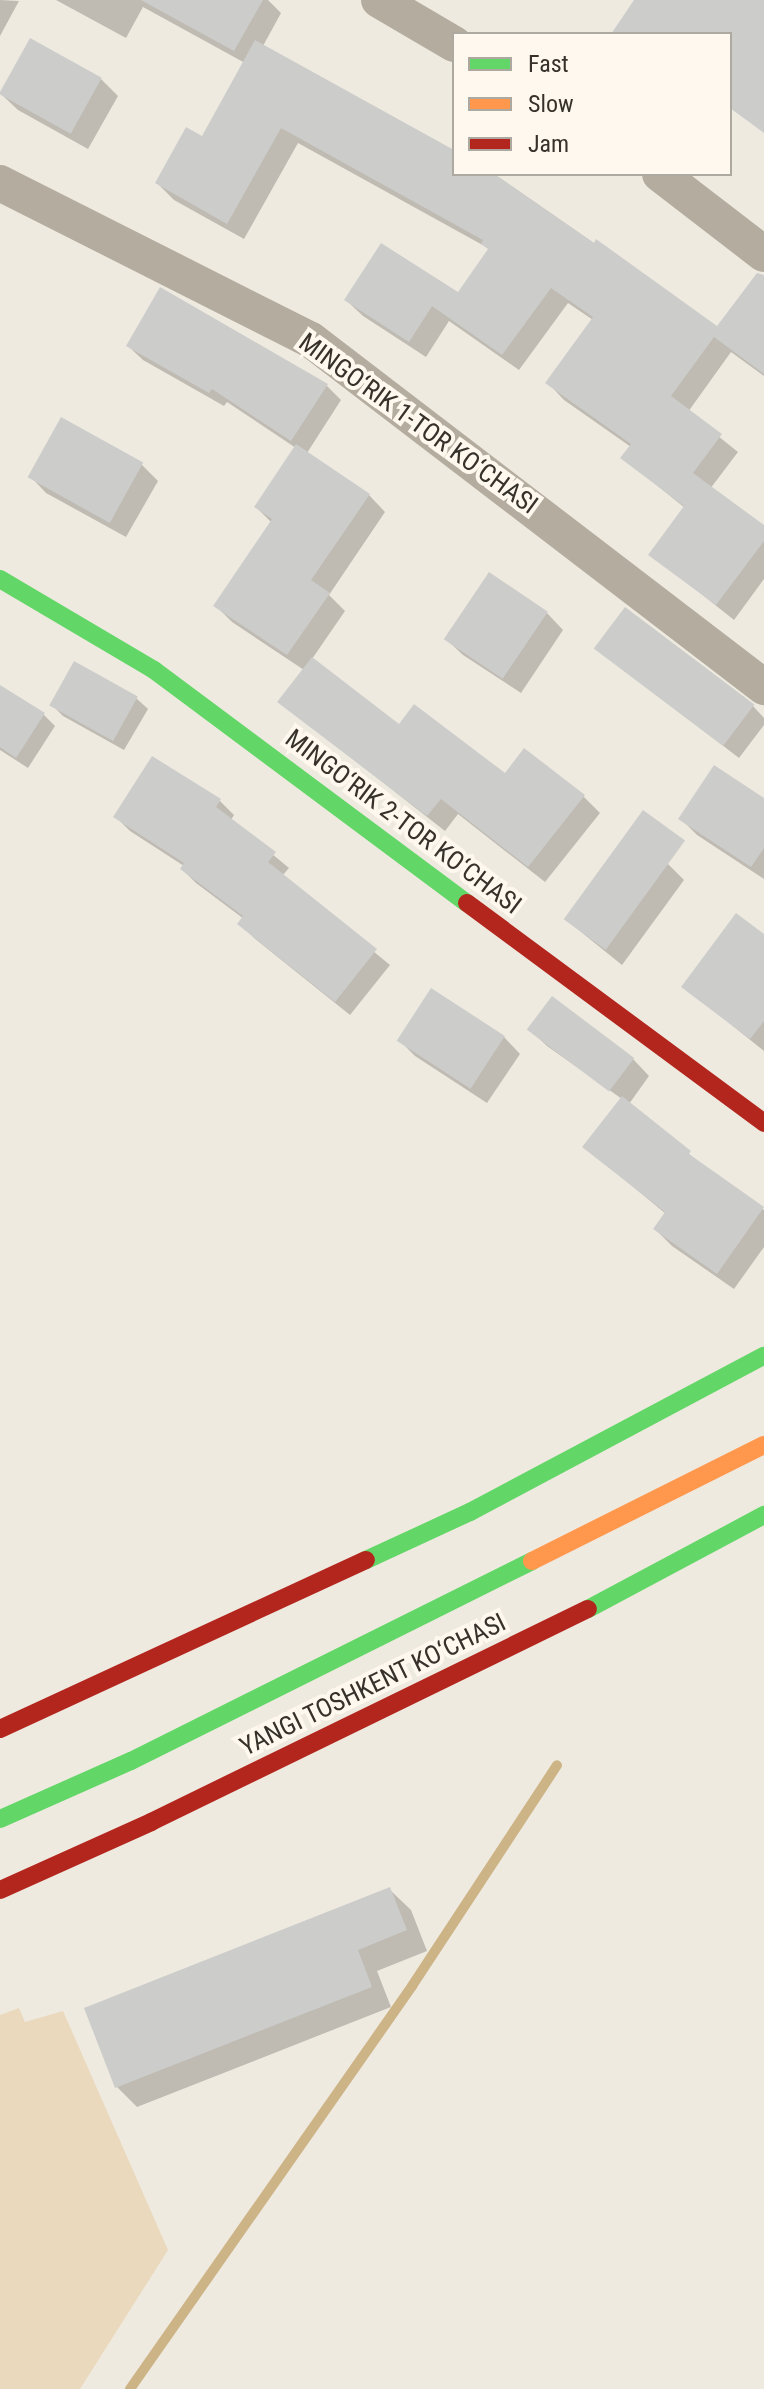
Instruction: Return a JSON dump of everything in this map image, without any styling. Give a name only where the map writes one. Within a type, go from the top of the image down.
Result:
[{"type":"main road","name":"MINGO‘RIK 2-TOR KO‘CHASI","points":[[0,579],[154,670],[764,1123]]},
{"type":"main road","points":[[0,1729],[470,1512],[764,1356]]},
{"type":"main road","name":"YANGI TOSHKENT KO‘CHASI","points":[[0,1819],[131,1761],[764,1445]]},
{"type":"main road","name":"YANGI TOSHKENT KO‘CHASI","points":[[0,1890],[151,1822],[374,1715],[621,1592],[764,1515]]},
{"type":"street","points":[[379,0],[452,43]]},
{"type":"street","points":[[663,176],[764,254]]},
{"type":"street","name":"MINGO‘RIK 1-TOR KO‘CHASI","points":[[0,183],[311,340],[764,687]]},
{"type":"shaded area","points":[[19,2008],[25,2022],[63,2011],[168,2250],[80,2389],[0,2389],[0,2015]]},
{"type":"building","points":[[141,0],[263,0],[234,51]]},
{"type":"building","points":[[634,0],[764,0],[764,133],[732,109],[732,32],[612,32]]},
{"type":"building","points":[[30,38],[102,78],[71,134],[0,95]]},
{"type":"building","points":[[255,40],[452,149],[452,176],[497,176],[594,243],[596,239],[717,326],[757,273],[764,275],[764,374],[714,337],[671,396],[722,434],[693,473],[764,525],[764,541],[716,605],[648,555],[684,506],[620,458],[631,444],[545,383],[593,317],[551,288],[502,355],[432,306],[409,342],[344,300],[381,243],[458,292],[488,249],[481,244],[483,240],[281,128],[227,224],[155,183],[186,127],[202,136]]},
{"type":"building","points":[[160,287],[328,384],[291,441],[212,389],[209,393],[126,346]]},
{"type":"building","points":[[61,417],[143,463],[110,523],[28,477]]},
{"type":"building","points":[[296,444],[370,494],[311,580],[330,593],[287,655],[213,606],[272,519],[254,507]]},
{"type":"building","points":[[489,572],[548,612],[503,679],[444,639]]},
{"type":"building","points":[[625,607],[754,704],[723,746],[594,649]]},
{"type":"building","points":[[312,657],[399,724],[414,704],[505,773],[524,748],[585,795],[528,867],[441,799],[427,816],[277,702]]},
{"type":"building","points":[[74,661],[138,696],[113,741],[49,706]]},
{"type":"building","points":[[0,685],[45,713],[16,758],[0,747]]},
{"type":"building","points":[[152,756],[221,799],[216,807],[276,852],[268,862],[377,949],[335,1002],[237,924],[243,916],[180,869],[184,863],[113,817]]},
{"type":"building","points":[[714,765],[764,798],[764,848],[751,867],[678,819]]},
{"type":"building","points":[[643,810],[685,841],[606,950],[564,919]]},
{"type":"building","points":[[736,913],[764,934],[764,1021],[750,1039],[681,987]]},
{"type":"building","points":[[431,988],[505,1036],[470,1089],[397,1041]]},
{"type":"building","points":[[552,996],[634,1058],[609,1092],[527,1030]]},
{"type":"building","points":[[622,1096],[691,1151],[689,1154],[764,1207],[717,1274],[653,1229],[665,1212],[582,1147]]},
{"type":"building","points":[[390,1887],[407,1930],[358,1950],[372,1987],[115,2088],[84,2008]]},
{"type":"waterway","points":[[130,2389],[412,1986],[557,1765]]},
{"type":"traffic: fast","points":[[0,579],[154,670],[467,903]]},
{"type":"traffic: fast","points":[[366,1560],[470,1512],[764,1356]]},
{"type":"traffic: fast","points":[[588,1609],[764,1515]]},
{"type":"traffic: fast","points":[[0,1819],[131,1761],[532,1561]]},
{"type":"traffic: slow","points":[[532,1561],[764,1445]]},
{"type":"traffic: jam","points":[[467,903],[764,1123]]},
{"type":"traffic: jam","points":[[0,1729],[366,1560]]},
{"type":"traffic: jam","points":[[0,1890],[151,1822],[588,1609]]}]
